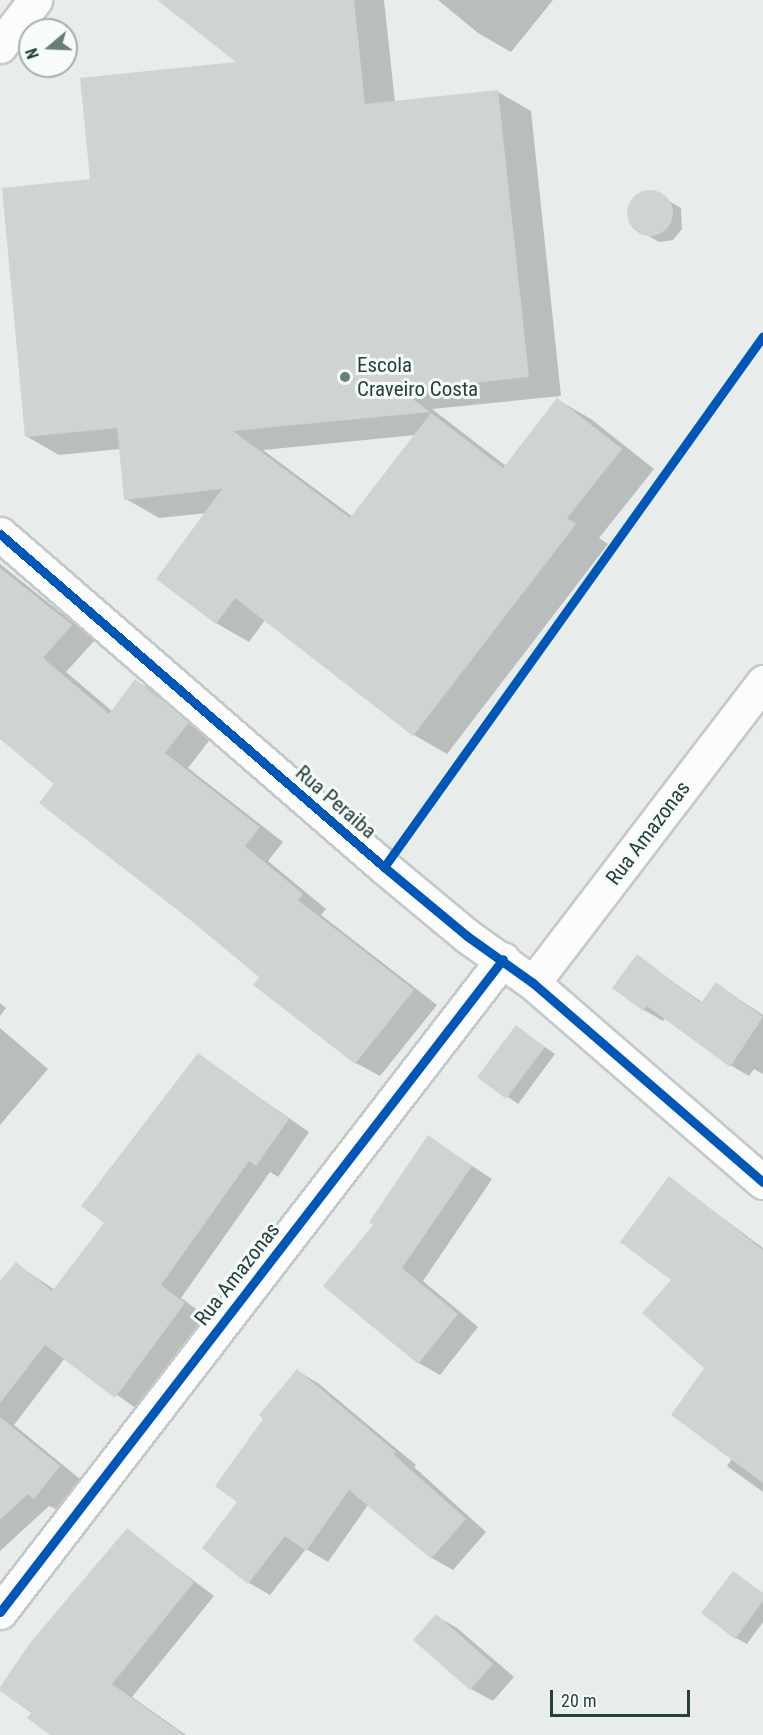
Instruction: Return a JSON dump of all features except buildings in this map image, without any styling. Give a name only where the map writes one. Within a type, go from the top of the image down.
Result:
[{"type":"street","points":[[0,46],[35,0]]},
{"type":"street","name":"Rua Peraiba","points":[[0,534],[384,867],[467,936],[503,959],[533,983],[763,1182]]},
{"type":"street","name":"Rua Amazonas","points":[[533,983],[763,682]]},
{"type":"street","name":"Rua Amazonas","points":[[0,1612],[503,959]]},
{"type":"cycle path","points":[[384,867],[763,336]]},
{"type":"cycle path","points":[[0,534],[384,867],[467,936],[533,983],[763,1182]]},
{"type":"cycle path","points":[[0,1612],[503,959]]},
{"type":"place","name":"Escola Craveiro Costa","points":[[345,377]]}]
